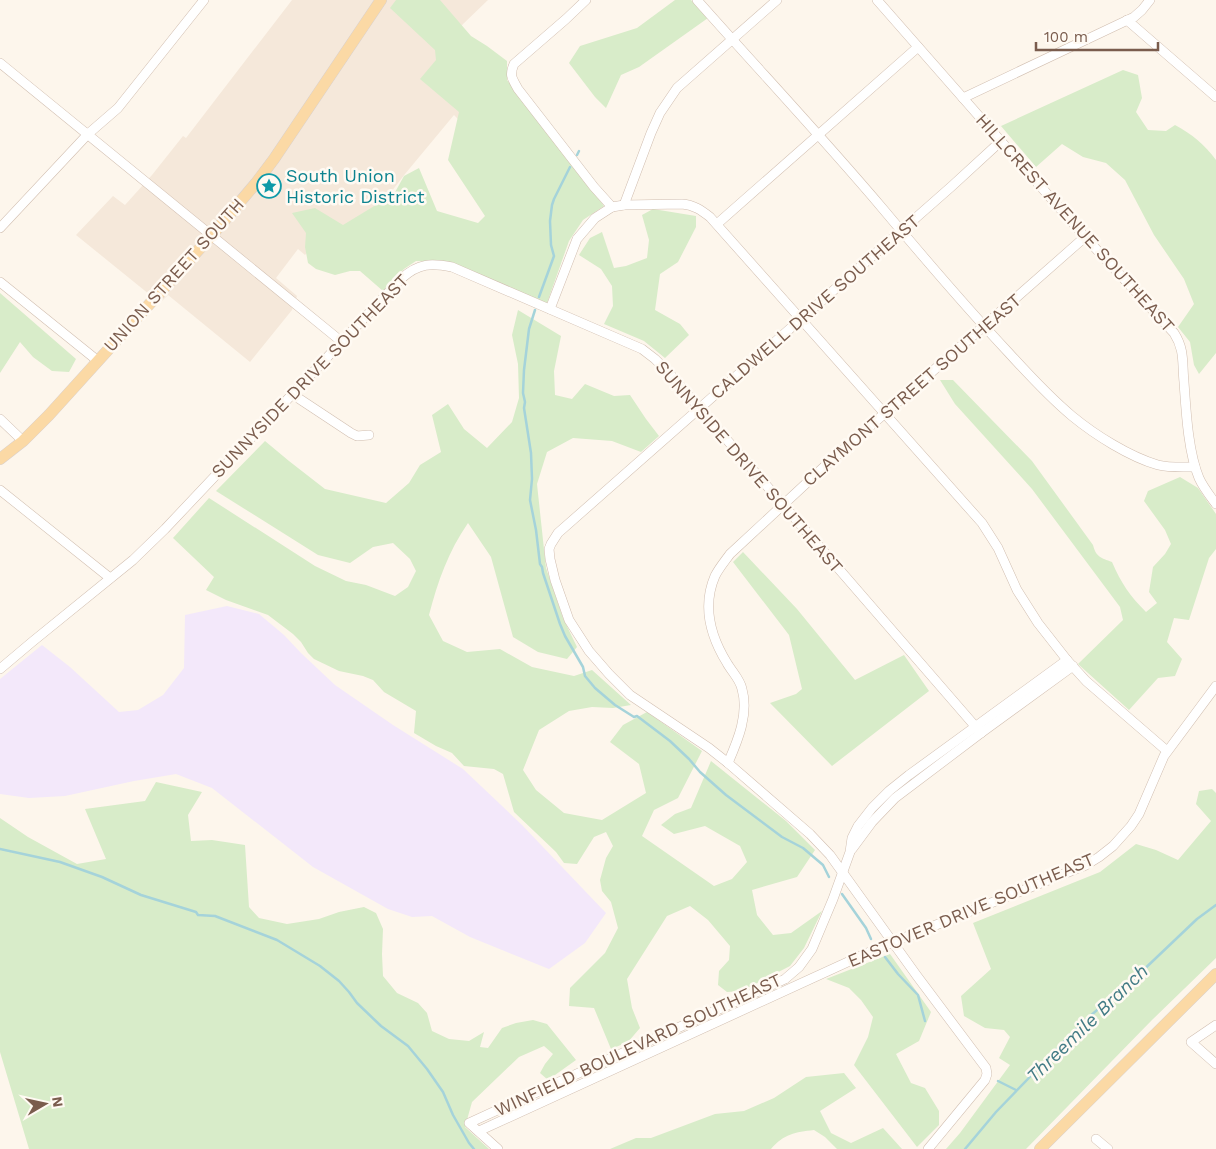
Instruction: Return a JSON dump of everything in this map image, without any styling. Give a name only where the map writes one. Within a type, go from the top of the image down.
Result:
[{"type":"main road","name":"UNION STREET SOUTH","points":[[0,459],[49,415],[212,235],[256,183],[381,0]]},
{"type":"main road","points":[[1040,1149],[1216,974]]},
{"type":"street","points":[[0,228],[88,134],[118,108],[204,0]]},
{"type":"street","points":[[586,0],[514,64],[510,72],[518,89],[609,204],[690,204],[717,224],[982,523],[998,548],[1017,590],[1038,623],[1070,663],[1086,681],[1167,751]]},
{"type":"street","points":[[697,0],[861,183],[984,327],[1059,405],[1107,441],[1130,454],[1168,467],[1195,467]]},
{"type":"street","points":[[624,205],[651,133],[665,105],[677,88],[777,0]]},
{"type":"street","points":[[963,98],[1134,17],[1150,0]]},
{"type":"street","name":"HILLCREST AVENUE SOUTHEAST","points":[[880,1],[1085,237],[1174,333],[1184,356],[1184,380],[1190,446],[1195,467],[1200,479],[1216,504]]},
{"type":"street","points":[[1127,20],[1216,97]]},
{"type":"street","points":[[717,224],[918,47]]},
{"type":"street","points":[[0,63],[342,342]]},
{"type":"street","name":"CALDWELL DRIVE SOUTHEAST","points":[[928,1149],[985,1080],[986,1068],[843,872],[810,834],[709,748],[630,694],[589,652],[569,620],[555,580],[549,549],[550,544],[558,533],[1001,141]]},
{"type":"street","points":[[550,309],[577,239],[609,204]]},
{"type":"street","name":"CLAYMONT STREET SOUTHEAST","points":[[728,763],[742,724],[744,705],[740,682],[726,662],[711,628],[708,608],[714,577],[730,554],[783,504],[1085,237]]},
{"type":"street","name":"SUNNYSIDE DRIVE SOUTHEAST","points":[[0,670],[133,560],[165,529],[402,278],[415,268],[438,264],[452,267],[642,349],[655,359],[700,408],[978,730]]},
{"type":"street","points":[[0,282],[98,361]]},
{"type":"street","points":[[292,394],[351,433],[357,436],[369,435]]},
{"type":"street","points":[[0,420],[23,440]]},
{"type":"street","points":[[0,490],[110,578]]},
{"type":"street","name":"WINFIELD BOULEVARD SOUTHEAST","points":[[789,989],[478,1131],[470,1123],[785,979],[799,967],[812,949],[850,852],[872,822],[895,798],[978,730],[1070,663]]},
{"type":"street","name":"EASTOVER DRIVE SOUTHEAST","points":[[789,989],[893,943],[1074,871],[1099,857],[1113,846],[1131,826],[1167,751],[1216,686]]},
{"type":"street","points":[[1216,1025],[1191,1042],[1216,1064]]},
{"type":"street","points":[[478,1131],[498,1149]]},
{"type":"street","points":[[1096,1139],[1108,1149]]},
{"type":"shaded area","name":"South Union Historic District","points":[[292,0],[488,0],[461,26],[463,124],[454,115],[405,174],[340,258],[318,240],[305,255],[298,249],[276,278],[297,296],[292,310],[250,362],[168,295],[160,303],[76,235],[113,196],[125,205],[183,136],[186,138]]},
{"type":"shaded area","points":[[227,606],[259,614],[284,635],[335,685],[393,725],[463,769],[522,825],[606,913],[585,943],[549,969],[470,937],[432,916],[412,917],[388,909],[313,867],[212,788],[176,774],[65,796],[29,798],[0,794],[0,679],[42,645],[70,667],[119,712],[138,710],[163,695],[184,668],[185,615]]},
{"type":"green space","points":[[396,0],[440,0],[471,36],[507,61],[507,80],[604,206],[583,220],[569,241],[547,303],[448,262],[416,261],[404,269],[383,291],[360,271],[350,271],[335,275],[316,269],[308,263],[305,247],[306,233],[292,213],[315,208],[343,225],[394,194],[404,176],[419,168],[437,211],[478,223],[485,216],[448,160],[459,112],[420,79],[436,60],[435,50],[390,8]]},
{"type":"green space","points":[[675,0],[691,0],[708,18],[639,67],[621,75],[606,108],[595,97],[569,63],[580,46],[637,28]]},
{"type":"green space","points":[[1123,70],[1138,75],[1142,98],[1136,112],[1148,130],[1166,131],[1175,125],[1198,140],[1216,160],[1216,353],[1199,374],[1194,365],[1190,342],[1178,327],[1194,304],[1184,279],[1154,235],[1125,180],[1106,163],[1083,157],[1062,144],[1036,167],[1001,126]]},
{"type":"green space","points":[[653,209],[696,216],[696,227],[678,262],[660,274],[655,310],[680,324],[689,335],[665,358],[644,341],[604,324],[613,306],[612,286],[601,269],[579,255],[590,238],[602,232],[614,268],[626,266],[647,258],[649,240],[642,215]]},
{"type":"green space","points":[[0,293],[76,359],[69,372],[52,371],[33,357],[20,342],[0,373]]},
{"type":"green space","points":[[518,310],[561,336],[554,371],[555,395],[572,399],[585,384],[614,396],[630,395],[659,436],[641,452],[612,441],[573,438],[547,452],[537,484],[546,568],[563,618],[577,647],[567,659],[538,652],[513,637],[491,557],[468,523],[444,567],[429,615],[443,641],[467,652],[500,649],[532,667],[574,676],[592,670],[631,705],[613,708],[592,707],[569,711],[539,730],[523,770],[536,790],[564,813],[602,820],[646,793],[639,764],[610,742],[623,725],[647,712],[702,751],[678,798],[654,810],[642,836],[714,886],[732,879],[747,862],[740,846],[705,826],[674,834],[661,825],[675,814],[691,808],[711,761],[786,821],[815,850],[797,877],[752,890],[757,915],[773,935],[791,933],[822,911],[804,948],[790,966],[742,991],[727,992],[718,985],[719,971],[729,960],[730,946],[708,920],[690,906],[667,916],[627,979],[632,1008],[640,1028],[628,1042],[611,1049],[594,1008],[569,1006],[570,988],[605,953],[618,928],[611,902],[602,891],[600,880],[606,858],[613,846],[606,832],[594,837],[577,864],[564,863],[556,852],[514,812],[503,774],[494,769],[464,766],[452,753],[414,733],[416,711],[384,692],[373,680],[339,671],[314,659],[293,634],[268,615],[226,600],[206,590],[214,577],[173,538],[209,498],[315,566],[346,581],[366,585],[395,596],[408,587],[416,571],[410,559],[393,543],[373,547],[350,563],[318,555],[216,491],[265,441],[325,489],[386,503],[409,483],[420,465],[441,452],[432,415],[448,404],[464,429],[487,448],[512,422],[519,398],[518,364],[512,335]]},
{"type":"green space","points":[[940,380],[953,380],[1032,461],[1093,545],[1097,555],[1112,562],[1126,589],[1146,612],[1157,603],[1149,592],[1153,567],[1171,544],[1165,530],[1144,501],[1148,491],[1180,477],[1198,488],[1216,514],[1216,549],[1209,558],[1189,620],[1174,618],[1167,642],[1182,659],[1175,676],[1158,678],[1129,710],[1078,664],[1123,620],[1120,607],[1032,489],[955,404]]},
{"type":"green space","points":[[743,552],[797,609],[855,680],[904,655],[929,691],[832,766],[770,703],[796,694],[802,689],[789,635],[733,562]]},
{"type":"green space","points":[[156,782],[202,792],[188,815],[191,841],[212,840],[245,845],[249,907],[259,918],[287,924],[319,919],[339,912],[364,907],[376,913],[383,929],[383,976],[397,993],[418,1003],[427,1013],[432,1031],[449,1039],[469,1041],[484,1032],[480,1047],[488,1048],[502,1028],[533,1020],[547,1024],[576,1060],[548,1080],[540,1073],[553,1054],[544,1046],[519,1057],[472,1102],[465,1127],[489,1149],[29,1149],[0,1052],[0,818],[28,837],[77,864],[106,859],[85,809],[145,801]]},
{"type":"green space","points":[[1212,789],[1216,793],[1216,958],[1152,1020],[1026,1149],[946,1149],[1010,1065],[999,1058],[1010,1037],[1004,1030],[985,1028],[964,1016],[961,996],[991,969],[973,923],[1100,872],[1136,844],[1156,850],[1178,860],[1211,821],[1196,804],[1199,791]]},
{"type":"green space","points":[[890,954],[931,1012],[919,1041],[896,1054],[911,1083],[925,1088],[939,1111],[939,1125],[917,1147],[854,1065],[868,1037],[873,1017],[861,1000],[849,988],[826,979]]},
{"type":"green space","points":[[844,1073],[856,1088],[820,1111],[831,1133],[851,1143],[883,1128],[902,1149],[837,1149],[825,1137],[814,1130],[790,1135],[771,1149],[610,1149],[636,1138],[651,1138],[715,1114],[744,1111],[774,1098],[806,1077]]},
{"type":"waterway","points":[[577,155],[579,151]]},
{"type":"waterway","points":[[539,297],[554,256],[551,245],[550,221],[552,205],[570,167]]},
{"type":"waterway","points":[[535,310],[529,329],[523,393],[531,453],[532,479],[530,500],[540,564],[560,624],[583,667],[585,676],[595,688],[615,705],[634,717],[637,716],[670,741],[726,795],[782,837],[803,848],[823,865],[829,877]]},
{"type":"waterway","points":[[0,849],[60,862],[102,877],[141,895],[196,912],[198,915],[215,916],[277,940],[320,966],[339,981],[357,1003],[381,1026],[408,1046],[443,1092],[453,1115],[474,1149]]},
{"type":"waterway","points":[[842,894],[866,928],[871,939]]},
{"type":"waterway","name":"Threemile Branch","points":[[965,1149],[996,1112],[1083,1022],[1136,977],[1197,919],[1216,905]]},
{"type":"waterway","points":[[885,957],[918,995],[925,1021]]},
{"type":"waterway","points":[[998,1081],[1016,1090]]},
{"type":"place","name":"South Union Historic District","points":[[269,186]]}]
